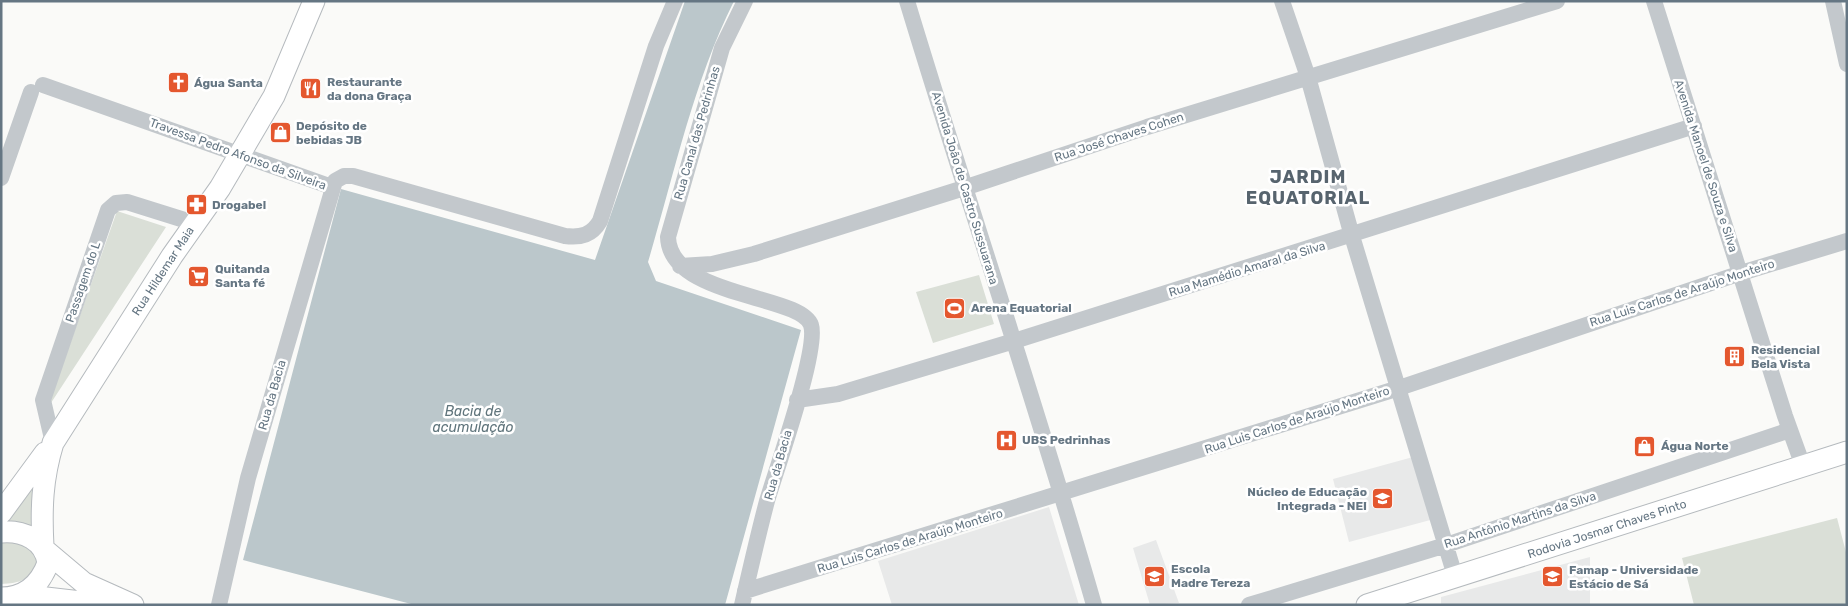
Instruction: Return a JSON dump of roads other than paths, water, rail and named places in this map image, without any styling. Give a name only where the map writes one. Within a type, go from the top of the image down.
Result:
[{"type":"main road","name":"Rua Hildemar Maia","points":[[10,596],[30,591],[42,578],[48,563],[44,549],[41,516],[44,473],[53,443],[194,223],[220,188],[274,96],[314,1]]},
{"type":"main road","points":[[1,513],[53,443]]},
{"type":"main road","name":"Rodovia Josmar Chaves Pinto","points":[[1367,605],[1847,452]]},
{"type":"main road","points":[[1,532],[16,532],[30,537],[84,583],[133,605]]},
{"type":"main road","points":[[10,596],[107,605]]},
{"type":"street","name":"Travessa Pedro Afonso da Silveira","points":[[1,178],[37,89],[240,154],[332,187],[339,179],[353,176],[577,238],[588,235],[600,221],[656,46],[675,1]]},
{"type":"street","name":"Rua Canal das Pedrinhas","points":[[680,266],[668,247],[670,226],[722,48],[745,1]]},
{"type":"street","name":"Avenida João de Castro Sussuarana","points":[[907,1],[964,188],[1062,494],[1094,605]]},
{"type":"street","points":[[1282,1],[1308,77],[1352,236],[1455,576]]},
{"type":"street","name":"Rua José Chaves Cohen","points":[[680,266],[712,264],[754,254],[964,188],[1146,127],[1557,1]]},
{"type":"street","name":"Avenida Manoel de Souza e Silva","points":[[1654,1],[1787,423],[1803,466]]},
{"type":"street","points":[[1833,1],[1847,64]]},
{"type":"street","name":"Rua Mamédio Amaral da Silva","points":[[797,400],[838,394],[1014,341],[1352,236],[1694,126]]},
{"type":"street","name":"Rua da Bacia","points":[[219,605],[248,478],[332,187]]},
{"type":"street","name":"Passagem do L","points":[[53,443],[43,400],[108,210],[116,203],[127,202],[194,223]]},
{"type":"street","name":"Rua Luis Carlos de Araújo Monteiro","points":[[743,598],[1062,494],[1399,388],[1741,273],[1847,241]]},
{"type":"street","name":"Rua da Bacia","points":[[680,266],[713,284],[736,293],[793,310],[808,320],[812,326],[809,358],[767,502],[743,598]]},
{"type":"street","name":"Rua Antônio Martins da Silva","points":[[1249,605],[1446,545],[1787,423]]},
{"type":"water","name":"Bacia de acumulação","points":[[685,1],[734,1],[707,64],[685,130],[648,262],[656,281],[801,330],[725,605],[415,605],[243,560],[341,189],[595,260]]},
{"type":"place","name":"Água Santa","points":[[178,83]]},
{"type":"place","name":"Restaurante da dona Graça","points":[[311,89]]},
{"type":"place","name":"Depósito de bebidas JB","points":[[280,133]]},
{"type":"place","name":"Drogabel","points":[[196,205]]},
{"type":"place","name":"Quitanda Santa fé","points":[[199,276]]},
{"type":"place","name":"Arena Equatorial","points":[[955,308]]},
{"type":"place","name":"Residencial Bela Vista","points":[[1735,357]]},
{"type":"place","name":"UBS Pedrinhas","points":[[1006,440]]},
{"type":"place","name":"Água Norte","points":[[1645,446]]},
{"type":"place","name":"Núcleo de Educação Integrada - NEI","points":[[1383,499]]},
{"type":"place","name":"Escola Madre Tereza","points":[[1155,576]]},
{"type":"place","name":"Famap - Universidade Estácio de Sá","points":[[1553,577]]},
{"type":"district","name":"JARDIM EQUATORIAL","points":[[1308,187]]}]
